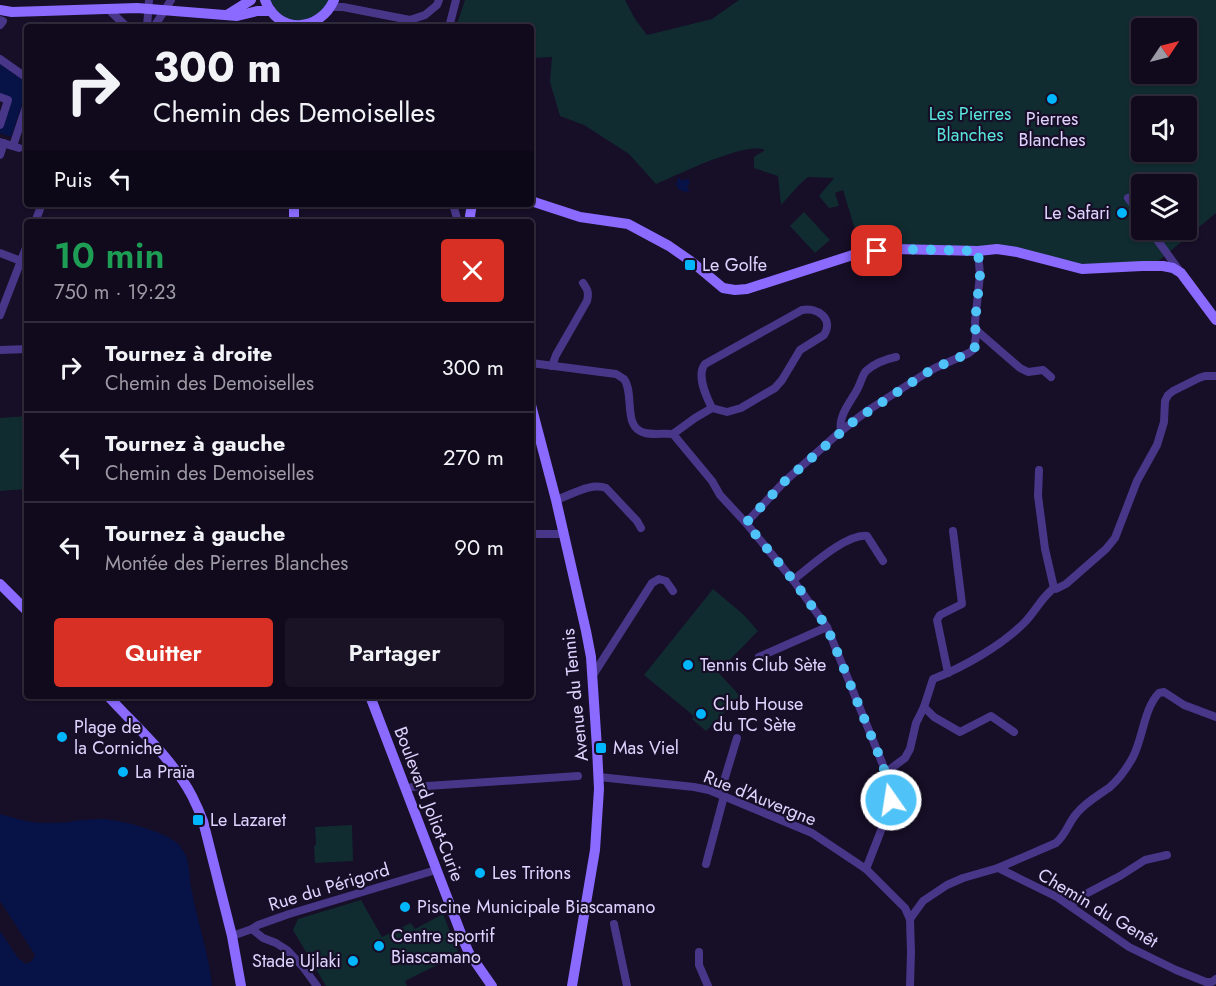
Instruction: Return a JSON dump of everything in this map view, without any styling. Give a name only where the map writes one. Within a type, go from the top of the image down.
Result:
[{"type":"street","points":[[227,15],[251,0]]},
{"type":"street","points":[[265,0],[278,19],[291,24]]},
{"type":"street","points":[[320,23],[332,4],[410,20],[425,15],[437,5],[439,0]]},
{"type":"street","points":[[450,24],[456,0]]},
{"type":"street","points":[[0,10],[12,12],[108,9],[149,4],[237,16],[257,10],[271,11]]},
{"type":"street","points":[[147,24],[149,4]]},
{"type":"street","points":[[156,24],[168,5]]},
{"type":"street","points":[[108,9],[124,24]]},
{"type":"street","points":[[0,20],[3,21],[0,25]]},
{"type":"street","points":[[0,59],[24,76]]},
{"type":"street","points":[[0,97],[8,100],[0,124]]},
{"type":"street","points":[[0,155],[2,142],[16,147],[24,116]]},
{"type":"street","points":[[1128,198],[1131,202]]},
{"type":"street","points":[[534,202],[580,217],[628,224],[669,246],[694,263],[723,288],[735,290],[747,289],[859,253],[895,249],[978,251],[997,249],[1082,269],[1163,266],[1181,273]]},
{"type":"street","points":[[1157,240],[1216,320]]},
{"type":"street","points":[[746,523],[784,482],[867,411],[935,368],[974,349],[980,275],[978,251]]},
{"type":"street","points":[[0,253],[21,261]]},
{"type":"street","points":[[0,315],[24,253]]},
{"type":"street","points":[[552,366],[587,301],[589,294],[583,283]]},
{"type":"street","points":[[534,363],[616,374],[623,378],[628,388],[632,424],[645,433],[673,434],[712,408],[727,412],[741,408],[775,388],[800,350],[827,331],[828,326],[824,317],[817,310],[810,308],[802,310],[705,364],[701,374],[706,397],[712,408]]},
{"type":"street","points":[[975,329],[1020,368],[1028,372],[1043,370],[1051,377]]},
{"type":"street","points":[[0,350],[24,349]]},
{"type":"street","points":[[841,431],[843,413],[867,370],[886,359],[896,357]]},
{"type":"street","points":[[885,773],[905,758],[910,749],[916,723],[933,679],[992,649],[1023,623],[1046,594],[1066,584],[1106,549],[1115,538],[1137,481],[1157,445],[1164,422],[1165,401],[1168,395],[1199,378],[1216,376]]},
{"type":"street","name":"Avenue du Tennis","points":[[534,416],[556,500],[591,657],[599,777],[595,850],[572,986]]},
{"type":"street","points":[[673,434],[712,481],[720,495],[793,580],[827,627],[885,773],[891,800],[866,869]]},
{"type":"street","points":[[1039,470],[1038,496],[1045,549],[1054,588]]},
{"type":"street","points":[[556,500],[592,486],[600,486],[606,488],[641,528]]},
{"type":"street","points":[[948,673],[937,620],[940,615],[962,604],[953,531]]},
{"type":"street","points":[[534,534],[564,534]]},
{"type":"street","points":[[793,580],[840,544],[860,535],[867,536],[883,561]]},
{"type":"street","points":[[592,676],[652,583],[659,579],[666,581],[673,591]]},
{"type":"street","points":[[0,584],[24,608]]},
{"type":"street","points":[[759,657],[827,627]]},
{"type":"street","points":[[910,986],[910,919],[923,901],[946,885],[998,868],[1056,843],[1064,837],[1076,814],[1118,779],[1133,756],[1158,693],[1164,693],[1184,705],[1216,717]]},
{"type":"street","points":[[111,699],[169,763],[192,795],[203,821],[232,936],[241,986]]},
{"type":"street","name":"Boulevard Joliot-Curie","points":[[371,699],[469,953],[492,986]]},
{"type":"street","points":[[924,707],[934,717],[960,732],[990,716],[1014,732]]},
{"type":"street","points":[[706,864],[737,738]]},
{"type":"street","points":[[405,789],[411,786],[578,776]]},
{"type":"street","name":"Rue d'Auvergne","points":[[599,777],[710,790],[812,833],[866,869],[905,908],[910,919]]},
{"type":"street","points":[[1071,906],[1077,898],[1145,860],[1167,855]]},
{"type":"street","name":"Chemin du Genêt","points":[[998,868],[1057,897],[1129,948],[1206,982],[1216,979]]},
{"type":"street","name":"Rue du Périgord","points":[[232,936],[267,921],[436,870]]},
{"type":"street","points":[[614,924],[627,986]]},
{"type":"street","points":[[252,929],[263,938],[287,950],[317,986]]},
{"type":"street","points":[[699,952],[699,964],[708,986]]},
{"type":"green space","points":[[270,0],[330,0],[321,14],[300,21],[289,20],[279,14]]},
{"type":"green space","name":"Les Pierres Blanches","points":[[465,0],[625,0],[647,35],[712,19],[739,0],[1216,0],[1216,213],[1197,229],[1197,174],[1131,174],[1131,240],[1184,240],[1156,263],[1081,266],[1007,246],[861,249],[843,190],[835,193],[839,206],[829,208],[819,196],[834,178],[808,177],[781,205],[778,176],[754,168],[754,157],[765,150],[755,149],[728,154],[656,184],[629,154],[584,125],[560,116],[550,82],[552,57],[534,58],[534,24],[457,24]]},
{"type":"green space","points":[[804,212],[830,240],[815,253],[790,226]]},
{"type":"green space","points":[[24,416],[24,489],[0,491],[0,418]]},
{"type":"green space","name":"Tennis Club Sète","points":[[713,589],[744,615],[758,631],[718,672],[740,696],[706,731],[692,719],[694,716],[644,675]]},
{"type":"green space","points":[[352,825],[353,861],[315,863],[315,827]]},
{"type":"green space","name":"Centre sportif Biascamano","points":[[361,900],[382,937],[411,923],[415,929],[443,914],[459,954],[405,981],[407,986],[326,986],[293,930],[298,919]]},
{"type":"shaded area","points":[[0,64],[24,81],[24,99],[11,137],[0,133],[10,99],[0,96]]},
{"type":"shaded area","points":[[679,177],[682,181],[689,180],[687,187],[690,191],[685,192],[678,189],[676,184]]},
{"type":"shaded area","points":[[0,814],[39,823],[113,820],[133,824],[172,839],[178,844],[187,860],[212,986],[0,986]]},
{"type":"pier","points":[[0,901],[35,955],[32,961],[26,964],[18,958],[0,931]]},
{"type":"place","name":"Pierres Blanches","points":[[1052,99]]},
{"type":"place","name":"Le Safari","points":[[1122,213]]},
{"type":"place","name":"Le Golfe","points":[[690,265]]},
{"type":"place","name":"Tennis Club Sète","points":[[688,665]]},
{"type":"place","name":"Club House du TC Sète","points":[[701,714]]},
{"type":"place","name":"Plage de la Corniche","points":[[62,737]]},
{"type":"place","name":"Mas Viel","points":[[601,748]]},
{"type":"place","name":"La Praïa","points":[[123,772]]},
{"type":"place","name":"Le Lazaret","points":[[198,820]]},
{"type":"place","name":"Les Tritons","points":[[480,873]]},
{"type":"place","name":"Piscine Municipale Biascamano","points":[[405,907]]},
{"type":"place","name":"Centre sportif Biascamano","points":[[379,946]]},
{"type":"place","name":"Stade Ujlaki","points":[[353,961]]},
{"type":"route","points":[[877,251],[895,249],[978,251],[980,275],[974,349],[935,368],[867,411],[784,482],[746,523],[793,580],[827,627],[883,765],[891,800]]}]
